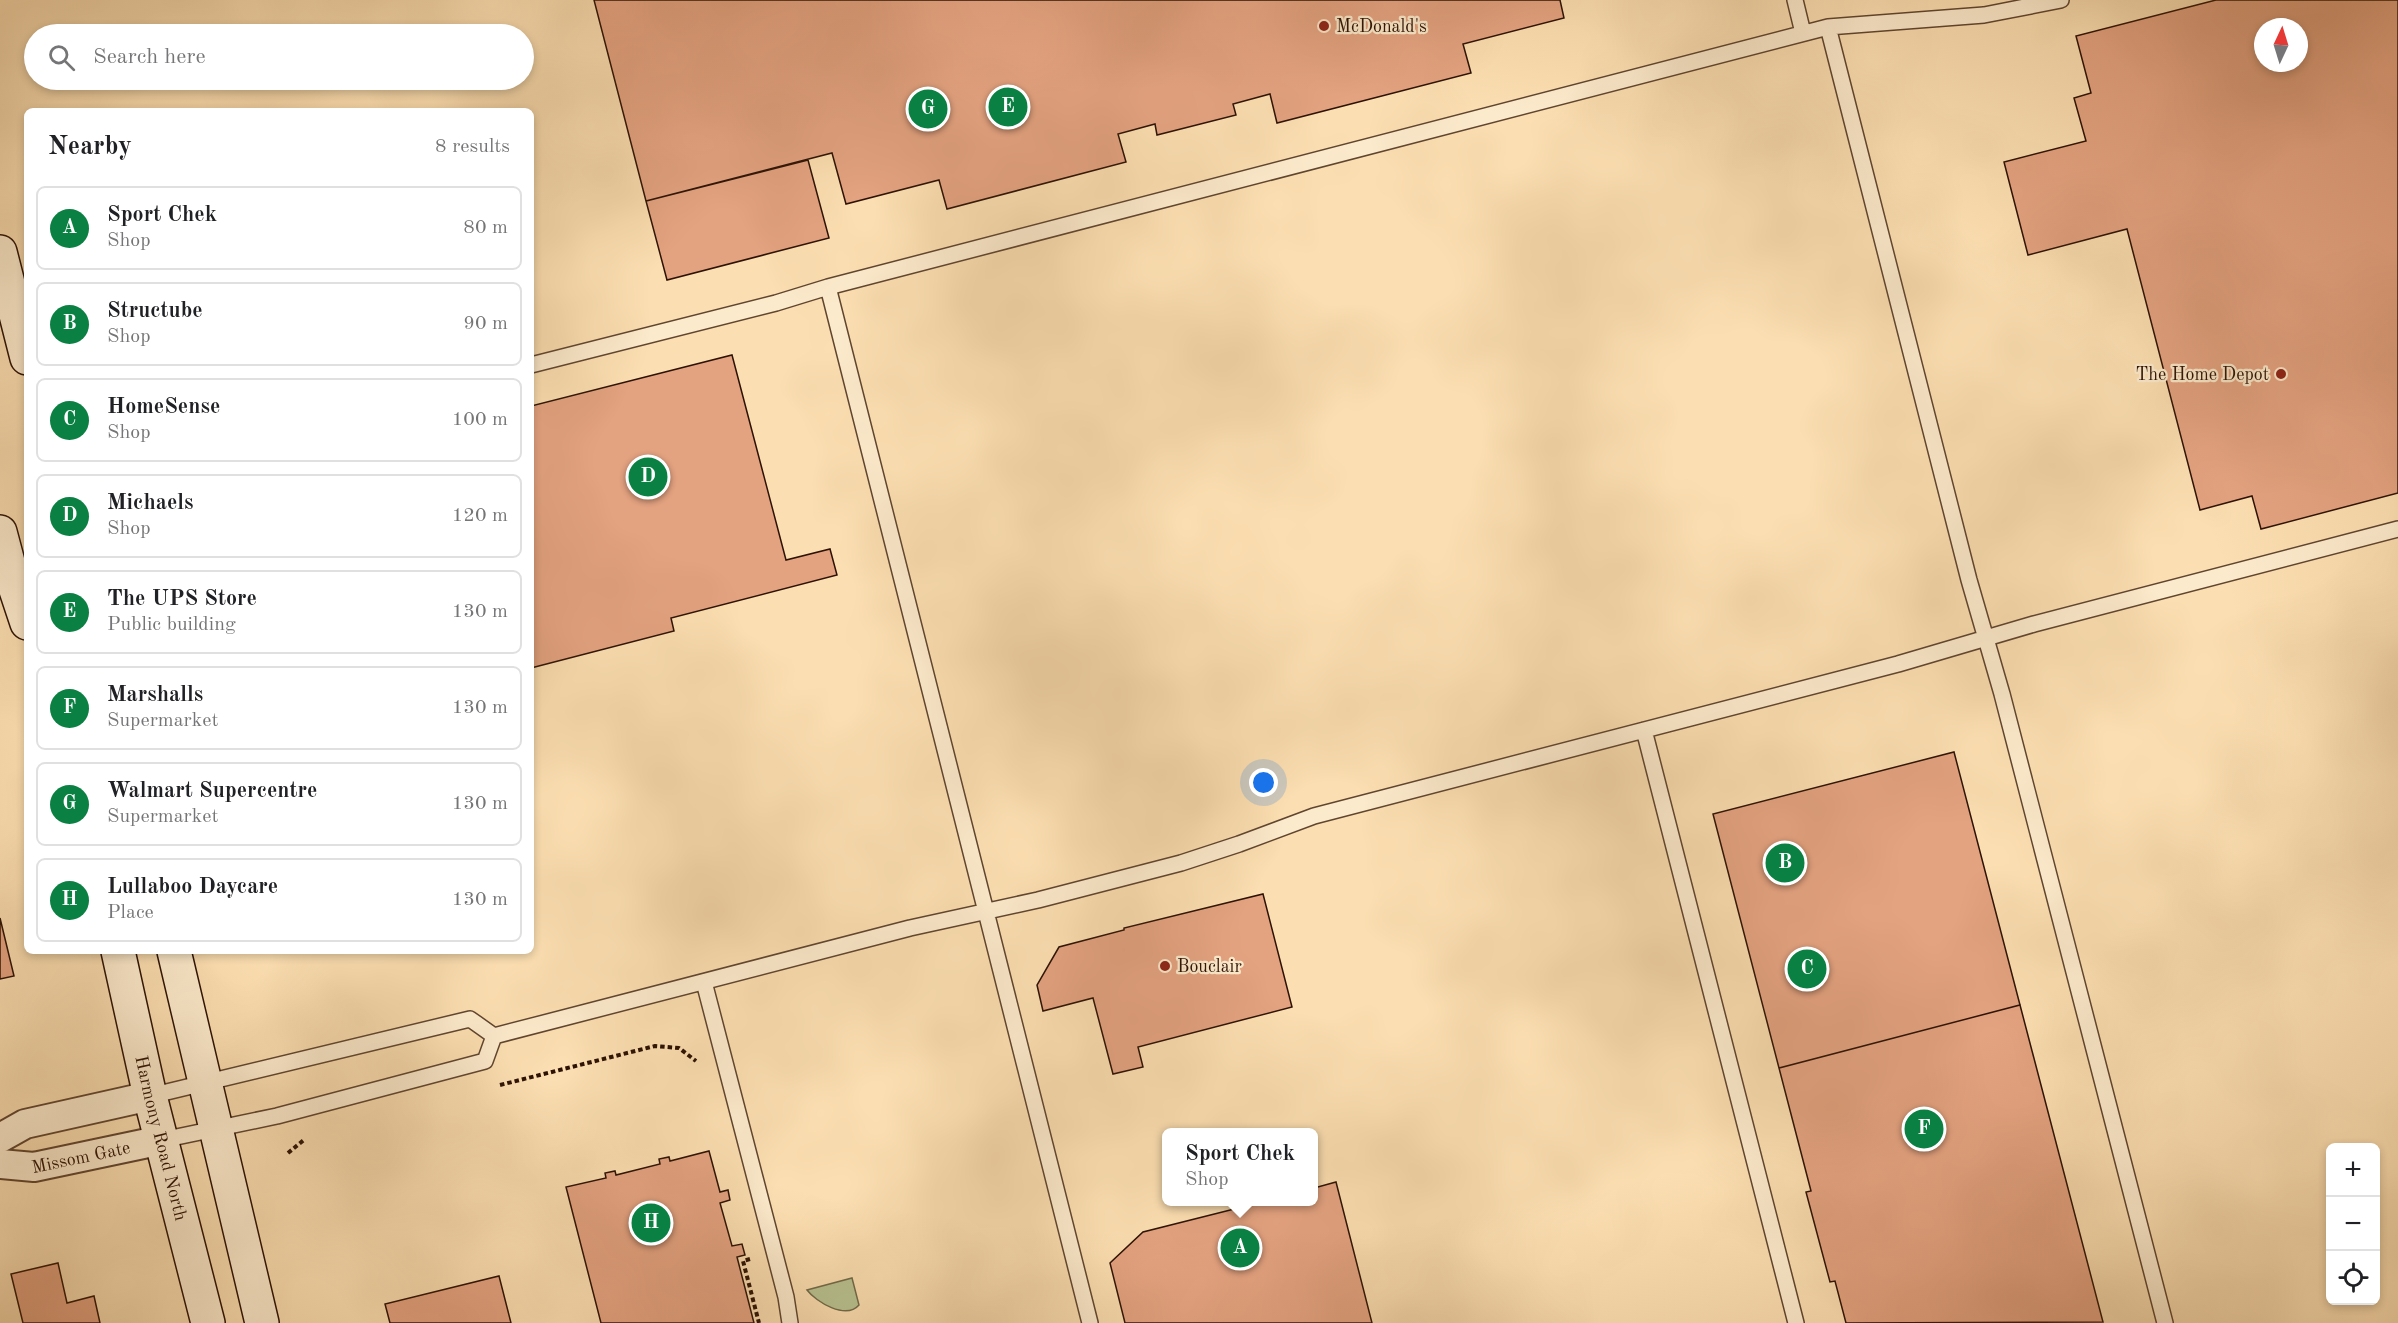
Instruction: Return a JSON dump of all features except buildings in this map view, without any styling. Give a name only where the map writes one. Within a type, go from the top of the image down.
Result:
[{"type":"main road","points":[[0,252],[24,346]]},
{"type":"main road","points":[[0,532],[24,614]]},
{"type":"main road","name":"Harmony Road North","points":[[119,954],[150,1096],[208,1323]]},
{"type":"main road","points":[[175,954],[262,1323]]},
{"type":"street","points":[[0,1138],[26,1124],[150,1096]]},
{"type":"street","name":"Missom Gate","points":[[0,1164],[34,1167],[162,1140]]},
{"type":"lane","points":[[1795,0],[1803,33]]},
{"type":"lane","points":[[534,364],[766,306],[828,287],[1828,27],[1984,15],[2061,0]]},
{"type":"lane","points":[[1828,27],[2165,1323]]},
{"type":"lane","points":[[828,287],[1090,1323]]},
{"type":"lane","points":[[150,1096],[470,1019],[494,1036],[910,928],[1038,900],[1181,863],[1314,816],[1898,664],[2034,624],[2398,529]]},
{"type":"lane","points":[[1644,730],[1796,1323]]},
{"type":"lane","points":[[704,982],[786,1298],[790,1323]]},
{"type":"lane","points":[[162,1140],[277,1116],[485,1060],[494,1036]]},
{"type":"green space","points":[[852,1278],[859,1305],[847,1311],[831,1308],[817,1300],[807,1290]]},
{"type":"place","name":"McDonald's","points":[[1324,26]]},
{"type":"place","name":"The UPS Store","points":[[1008,107]]},
{"type":"place","name":"Walmart Supercentre","points":[[928,109]]},
{"type":"place","name":"The Home Depot","points":[[2281,374]]},
{"type":"place","name":"Michaels","points":[[648,477]]},
{"type":"place","name":"Structube","points":[[1785,863]]},
{"type":"place","name":"Bouclair","points":[[1165,966]]},
{"type":"place","name":"HomeSense","points":[[1807,969]]},
{"type":"place","name":"Marshalls","points":[[1924,1129]]},
{"type":"place","name":"Lullaboo Daycare","points":[[651,1223]]},
{"type":"place","name":"Sport Chek","points":[[1240,1248]]}]
